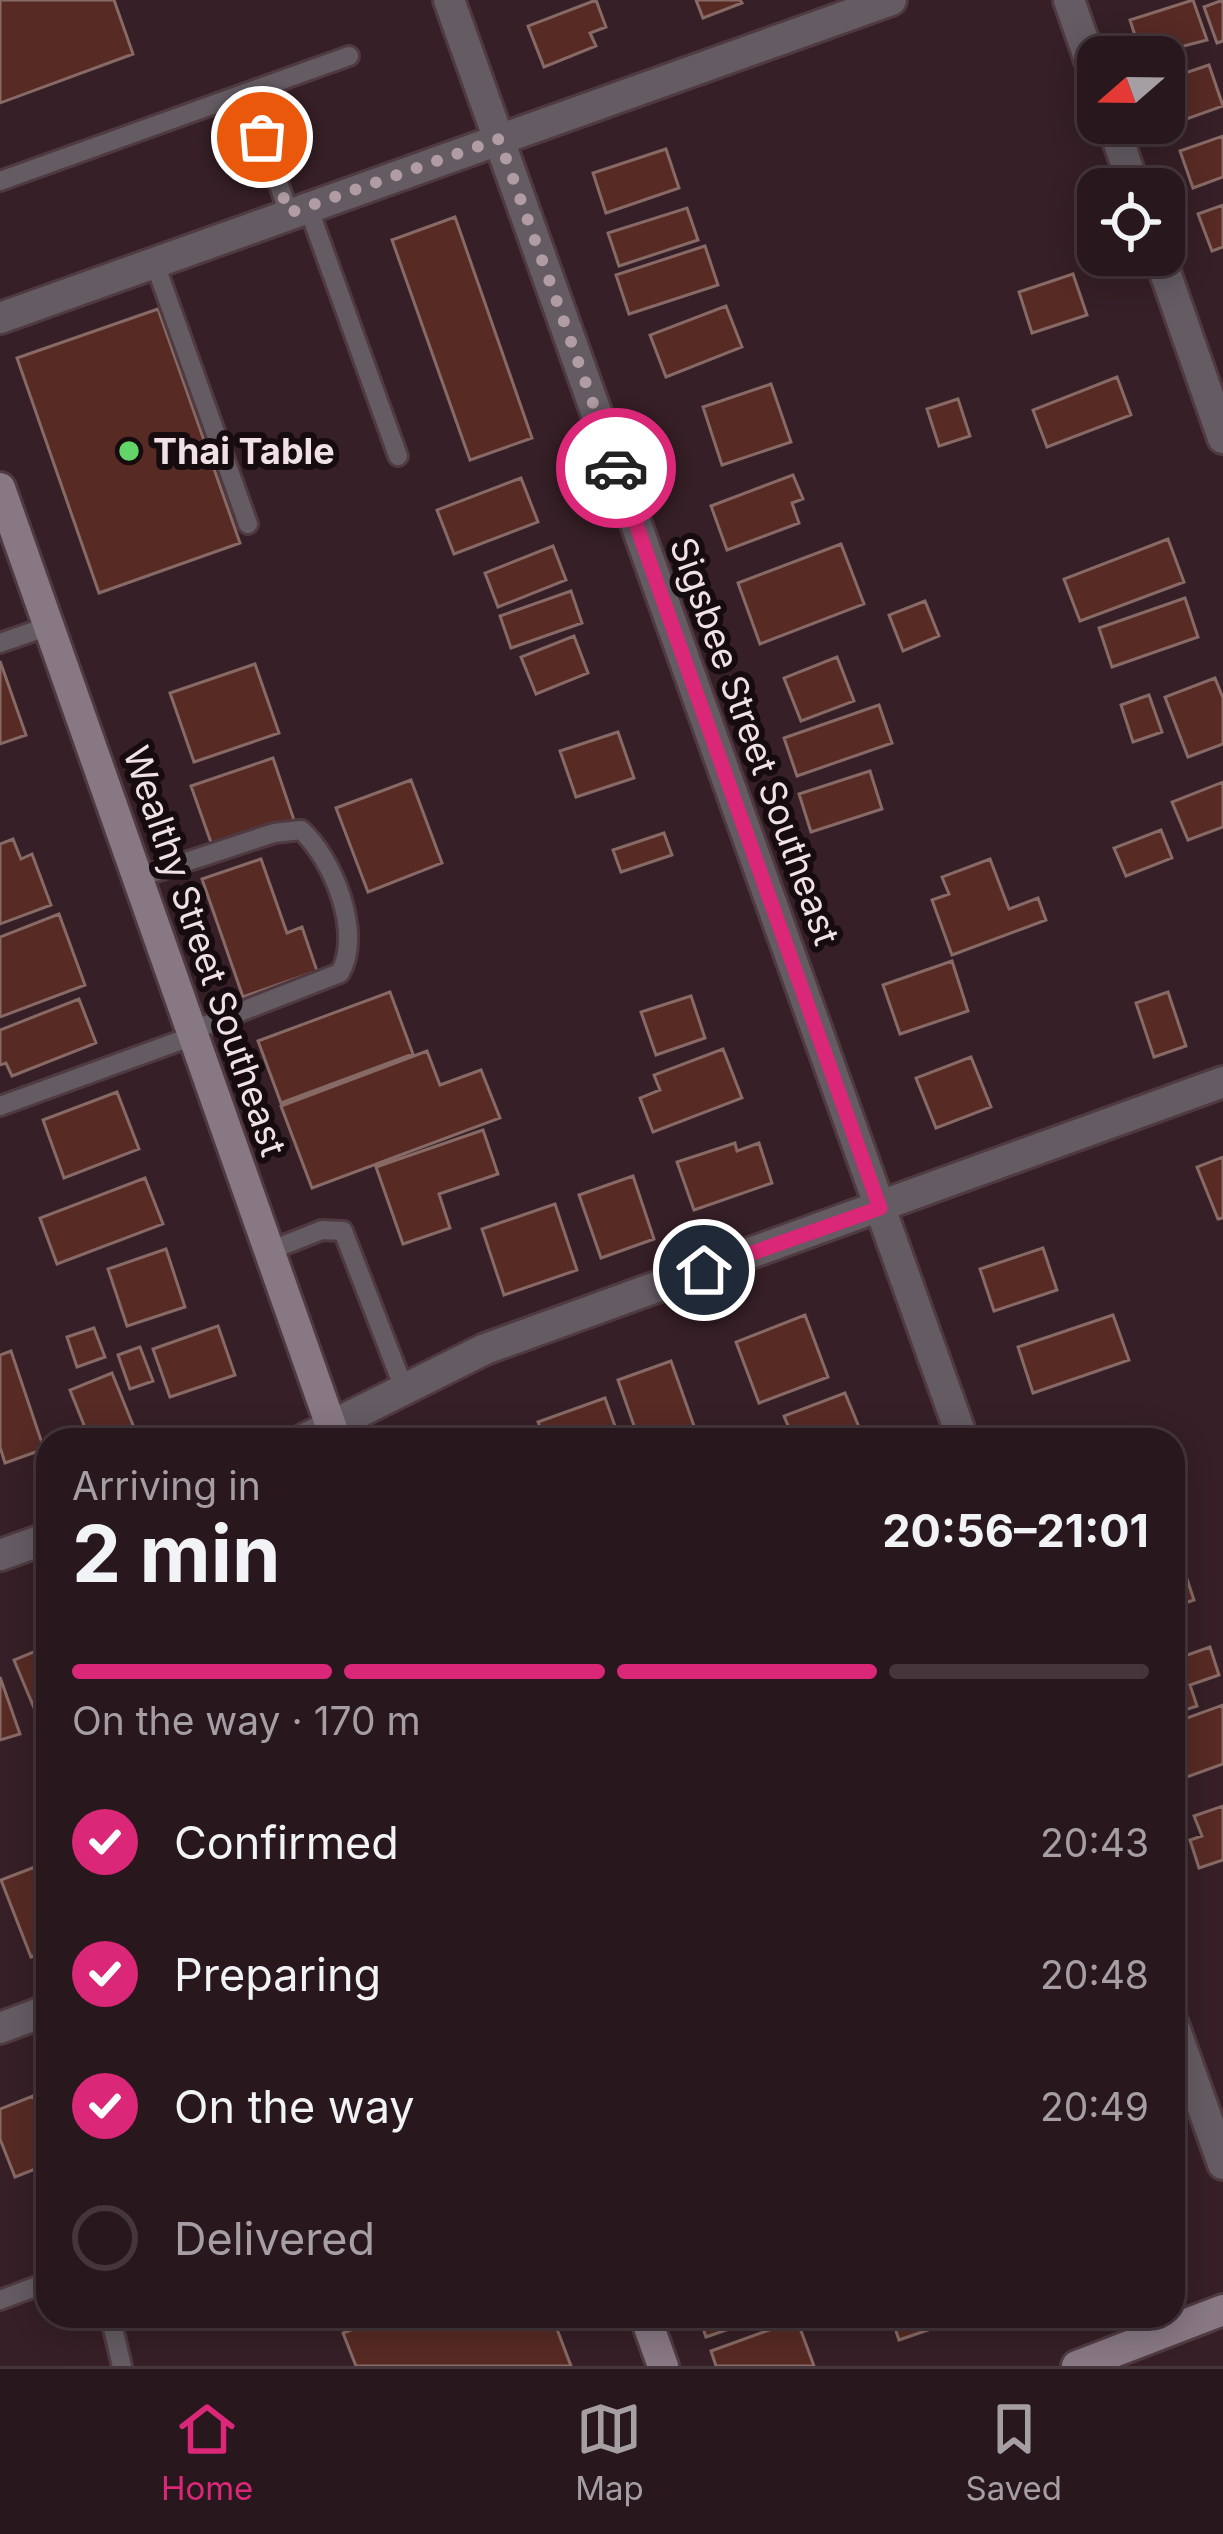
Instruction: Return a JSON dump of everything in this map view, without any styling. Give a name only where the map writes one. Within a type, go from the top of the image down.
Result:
[{"type":"main road","name":"Wealthy Street Southeast","points":[[0,488],[269,1251],[321,1428]]},
{"type":"main road","points":[[1185,2325],[1223,2310]]},
{"type":"main road","points":[[650,2328],[663,2366]]},
{"type":"main road","points":[[1077,2366],[1176,2328]]},
{"type":"street","name":"Sigsbee Street Southeast","points":[[449,0],[960,1428]]},
{"type":"street","points":[[0,318],[891,0]]},
{"type":"street","points":[[1069,0],[1082,36]]},
{"type":"street","points":[[1166,276],[1223,438]]},
{"type":"street","points":[[336,1428],[403,1386],[485,1348],[1223,1082]]},
{"type":"street","points":[[0,1555],[36,1542]]},
{"type":"street","points":[[0,2028],[36,2014]]},
{"type":"street","points":[[1185,2058],[1223,2164]]},
{"type":"lane","points":[[0,181],[349,56]]},
{"type":"lane","points":[[246,93],[398,456]]},
{"type":"lane","points":[[154,261],[248,524]]},
{"type":"lane","points":[[0,643],[49,626]]},
{"type":"lane","points":[[0,1106],[340,973],[349,958],[348,922],[314,843],[301,830],[274,833],[137,878]]},
{"type":"lane","points":[[269,1251],[322,1230],[343,1232],[403,1386]]},
{"type":"lane","points":[[0,2300],[36,2286]]},
{"type":"lane","points":[[113,2328],[122,2366]]},
{"type":"building","points":[[0,0],[114,0],[133,54],[0,103]]},
{"type":"building","points":[[596,0],[606,27],[590,33],[596,46],[544,67],[528,26]]},
{"type":"building","points":[[696,0],[740,0],[742,3],[703,18]]},
{"type":"building","points":[[1193,0],[1207,40],[1185,46],[1185,36],[1135,36],[1130,20]]},
{"type":"building","points":[[1223,0],[1223,41],[1217,43],[1204,7]]},
{"type":"building","points":[[1209,65],[1223,106],[1185,120],[1185,73]]},
{"type":"building","points":[[1223,136],[1223,177],[1193,188],[1180,151]]},
{"type":"building","points":[[666,149],[679,188],[606,213],[593,173]]},
{"type":"building","points":[[1223,205],[1223,247],[1212,251],[1198,214]]},
{"type":"building","points":[[687,208],[698,240],[619,266],[608,233]]},
{"type":"building","points":[[455,217],[532,438],[470,460],[392,240]]},
{"type":"building","points":[[705,246],[718,285],[629,314],[616,275]]},
{"type":"building","points":[[1073,274],[1087,315],[1032,333],[1019,292]]},
{"type":"building","points":[[726,306],[742,347],[666,377],[650,335]]},
{"type":"building","points":[[158,309],[240,543],[99,593],[17,358]]},
{"type":"building","points":[[1117,377],[1131,415],[1047,447],[1033,410]]},
{"type":"building","points":[[771,384],[791,442],[722,465],[703,407]]},
{"type":"building","points":[[958,399],[970,436],[939,446],[927,409]]},
{"type":"building","points":[[793,475],[803,499],[792,503],[799,523],[727,550],[711,506]]},
{"type":"building","points":[[521,478],[538,522],[454,554],[437,510]]},
{"type":"building","points":[[1168,539],[1184,582],[1080,621],[1064,579]]},
{"type":"building","points":[[841,544],[864,604],[760,644],[738,583]]},
{"type":"building","points":[[553,546],[566,580],[498,607],[485,573]]},
{"type":"building","points":[[571,591],[582,623],[511,648],[500,616]]},
{"type":"building","points":[[1185,598],[1198,637],[1112,667],[1099,628]]},
{"type":"building","points":[[925,601],[939,636],[903,651],[889,615]]},
{"type":"building","points":[[574,636],[588,673],[536,694],[521,657]]},
{"type":"building","points":[[837,657],[854,701],[801,721],[784,678]]},
{"type":"building","points":[[0,661],[26,735],[0,744]]},
{"type":"building","points":[[255,664],[279,733],[194,762],[170,693]]},
{"type":"building","points":[[1215,678],[1223,698],[1223,744],[1188,757],[1165,697]]},
{"type":"building","points":[[1149,695],[1162,732],[1133,742],[1121,705]]},
{"type":"building","points":[[879,705],[892,743],[797,776],[784,738]]},
{"type":"building","points":[[618,732],[634,778],[576,797],[560,751]]},
{"type":"building","points":[[273,758],[294,820],[213,848],[191,786]]},
{"type":"building","points":[[870,771],[882,809],[811,832],[799,794]]},
{"type":"building","points":[[411,780],[442,863],[368,892],[336,808]]},
{"type":"building","points":[[1223,782],[1223,827],[1188,840],[1172,802]]},
{"type":"building","points":[[1161,830],[1172,858],[1126,876],[1114,848]]},
{"type":"building","points":[[664,833],[672,855],[621,872],[613,850]]},
{"type":"building","points":[[13,839],[21,859],[32,854],[51,905],[0,924],[0,844]]},
{"type":"building","points":[[261,859],[287,933],[302,927],[317,971],[243,997],[202,879]]},
{"type":"building","points":[[990,859],[1009,909],[1038,898],[1046,920],[952,955],[932,900],[949,894],[942,877]]},
{"type":"building","points":[[59,914],[85,985],[0,1017],[0,937]]},
{"type":"building","points":[[952,961],[968,1011],[900,1034],[883,985]]},
{"type":"building","points":[[390,992],[413,1054],[281,1103],[258,1041]]},
{"type":"building","points":[[1168,992],[1186,1046],[1154,1057],[1136,1003]]},
{"type":"building","points":[[691,996],[705,1038],[656,1055],[641,1012]]},
{"type":"building","points":[[79,999],[96,1043],[12,1076],[6,1063],[0,1065],[0,1030]]},
{"type":"building","points":[[723,1049],[742,1098],[653,1132],[640,1098],[660,1090],[654,1075]]},
{"type":"building","points":[[427,1051],[440,1085],[481,1070],[500,1118],[312,1188],[281,1106]]},
{"type":"building","points":[[971,1057],[991,1107],[936,1128],[916,1078]]},
{"type":"building","points":[[117,1092],[139,1149],[64,1178],[43,1120]]},
{"type":"building","points":[[483,1130],[498,1174],[439,1194],[450,1228],[403,1244],[376,1167]]},
{"type":"building","points":[[735,1143],[737,1151],[759,1143],[772,1183],[694,1210],[677,1162]]},
{"type":"building","points":[[1223,1157],[1223,1218],[1218,1219],[1197,1167]]},
{"type":"building","points":[[633,1176],[654,1239],[601,1258],[579,1195]]},
{"type":"building","points":[[145,1178],[163,1224],[57,1264],[40,1218]]},
{"type":"building","points":[[555,1204],[577,1270],[504,1295],[482,1229]]},
{"type":"building","points":[[1043,1248],[1057,1290],[994,1311],[980,1269]]},
{"type":"building","points":[[166,1249],[185,1307],[127,1326],[108,1269]]},
{"type":"building","points":[[805,1315],[828,1377],[759,1403],[736,1342]]},
{"type":"building","points":[[1113,1315],[1129,1360],[1033,1393],[1018,1347]]},
{"type":"building","points":[[218,1326],[235,1375],[170,1397],[153,1349]]},
{"type":"building","points":[[94,1328],[105,1357],[77,1367],[67,1337]]},
{"type":"building","points":[[140,1347],[153,1381],[130,1389],[118,1355]]},
{"type":"building","points":[[11,1351],[37,1428],[36,1452],[5,1463],[0,1447],[0,1355]]},
{"type":"building","points":[[671,1361],[694,1426],[635,1428],[618,1380]]},
{"type":"building","points":[[112,1373],[133,1425],[85,1428],[70,1390]]},
{"type":"building","points":[[845,1393],[859,1428],[789,1428],[784,1416]]},
{"type":"building","points":[[605,1398],[616,1428],[540,1428],[538,1422]]},
{"type":"building","points":[[1185,1573],[1194,1600],[1185,1603]]},
{"type":"building","points":[[1210,1647],[1219,1675],[1190,1685],[1197,1706],[1185,1710],[1185,1656]]},
{"type":"building","points":[[36,1651],[36,1713],[14,1660]]},
{"type":"building","points":[[0,1677],[20,1734],[0,1740]]},
{"type":"building","points":[[1223,1705],[1223,1764],[1185,1778],[1185,1719]]},
{"type":"building","points":[[1223,1806],[1223,1860],[1199,1868],[1190,1840],[1202,1836],[1194,1816]]},
{"type":"building","points":[[36,1867],[36,1955],[31,1957],[1,1880]]},
{"type":"building","points":[[33,2096],[36,2169],[15,2177],[0,2139],[0,2109]]},
{"type":"building","points":[[356,2328],[557,2328],[571,2366],[356,2366],[343,2333]]},
{"type":"building","points":[[703,2328],[732,2328],[706,2337]]},
{"type":"building","points":[[775,2328],[800,2328],[814,2366],[716,2366],[711,2351]]},
{"type":"building","points":[[895,2328],[934,2328],[899,2340]]},
{"type":"way so far","points":[[262,137],[289,213],[499,139],[616,468]]},
{"type":"place","name":"Thai Table","points":[[129,451]]},
{"type":"route","points":[[616,468],[880,1208],[704,1270]]}]
